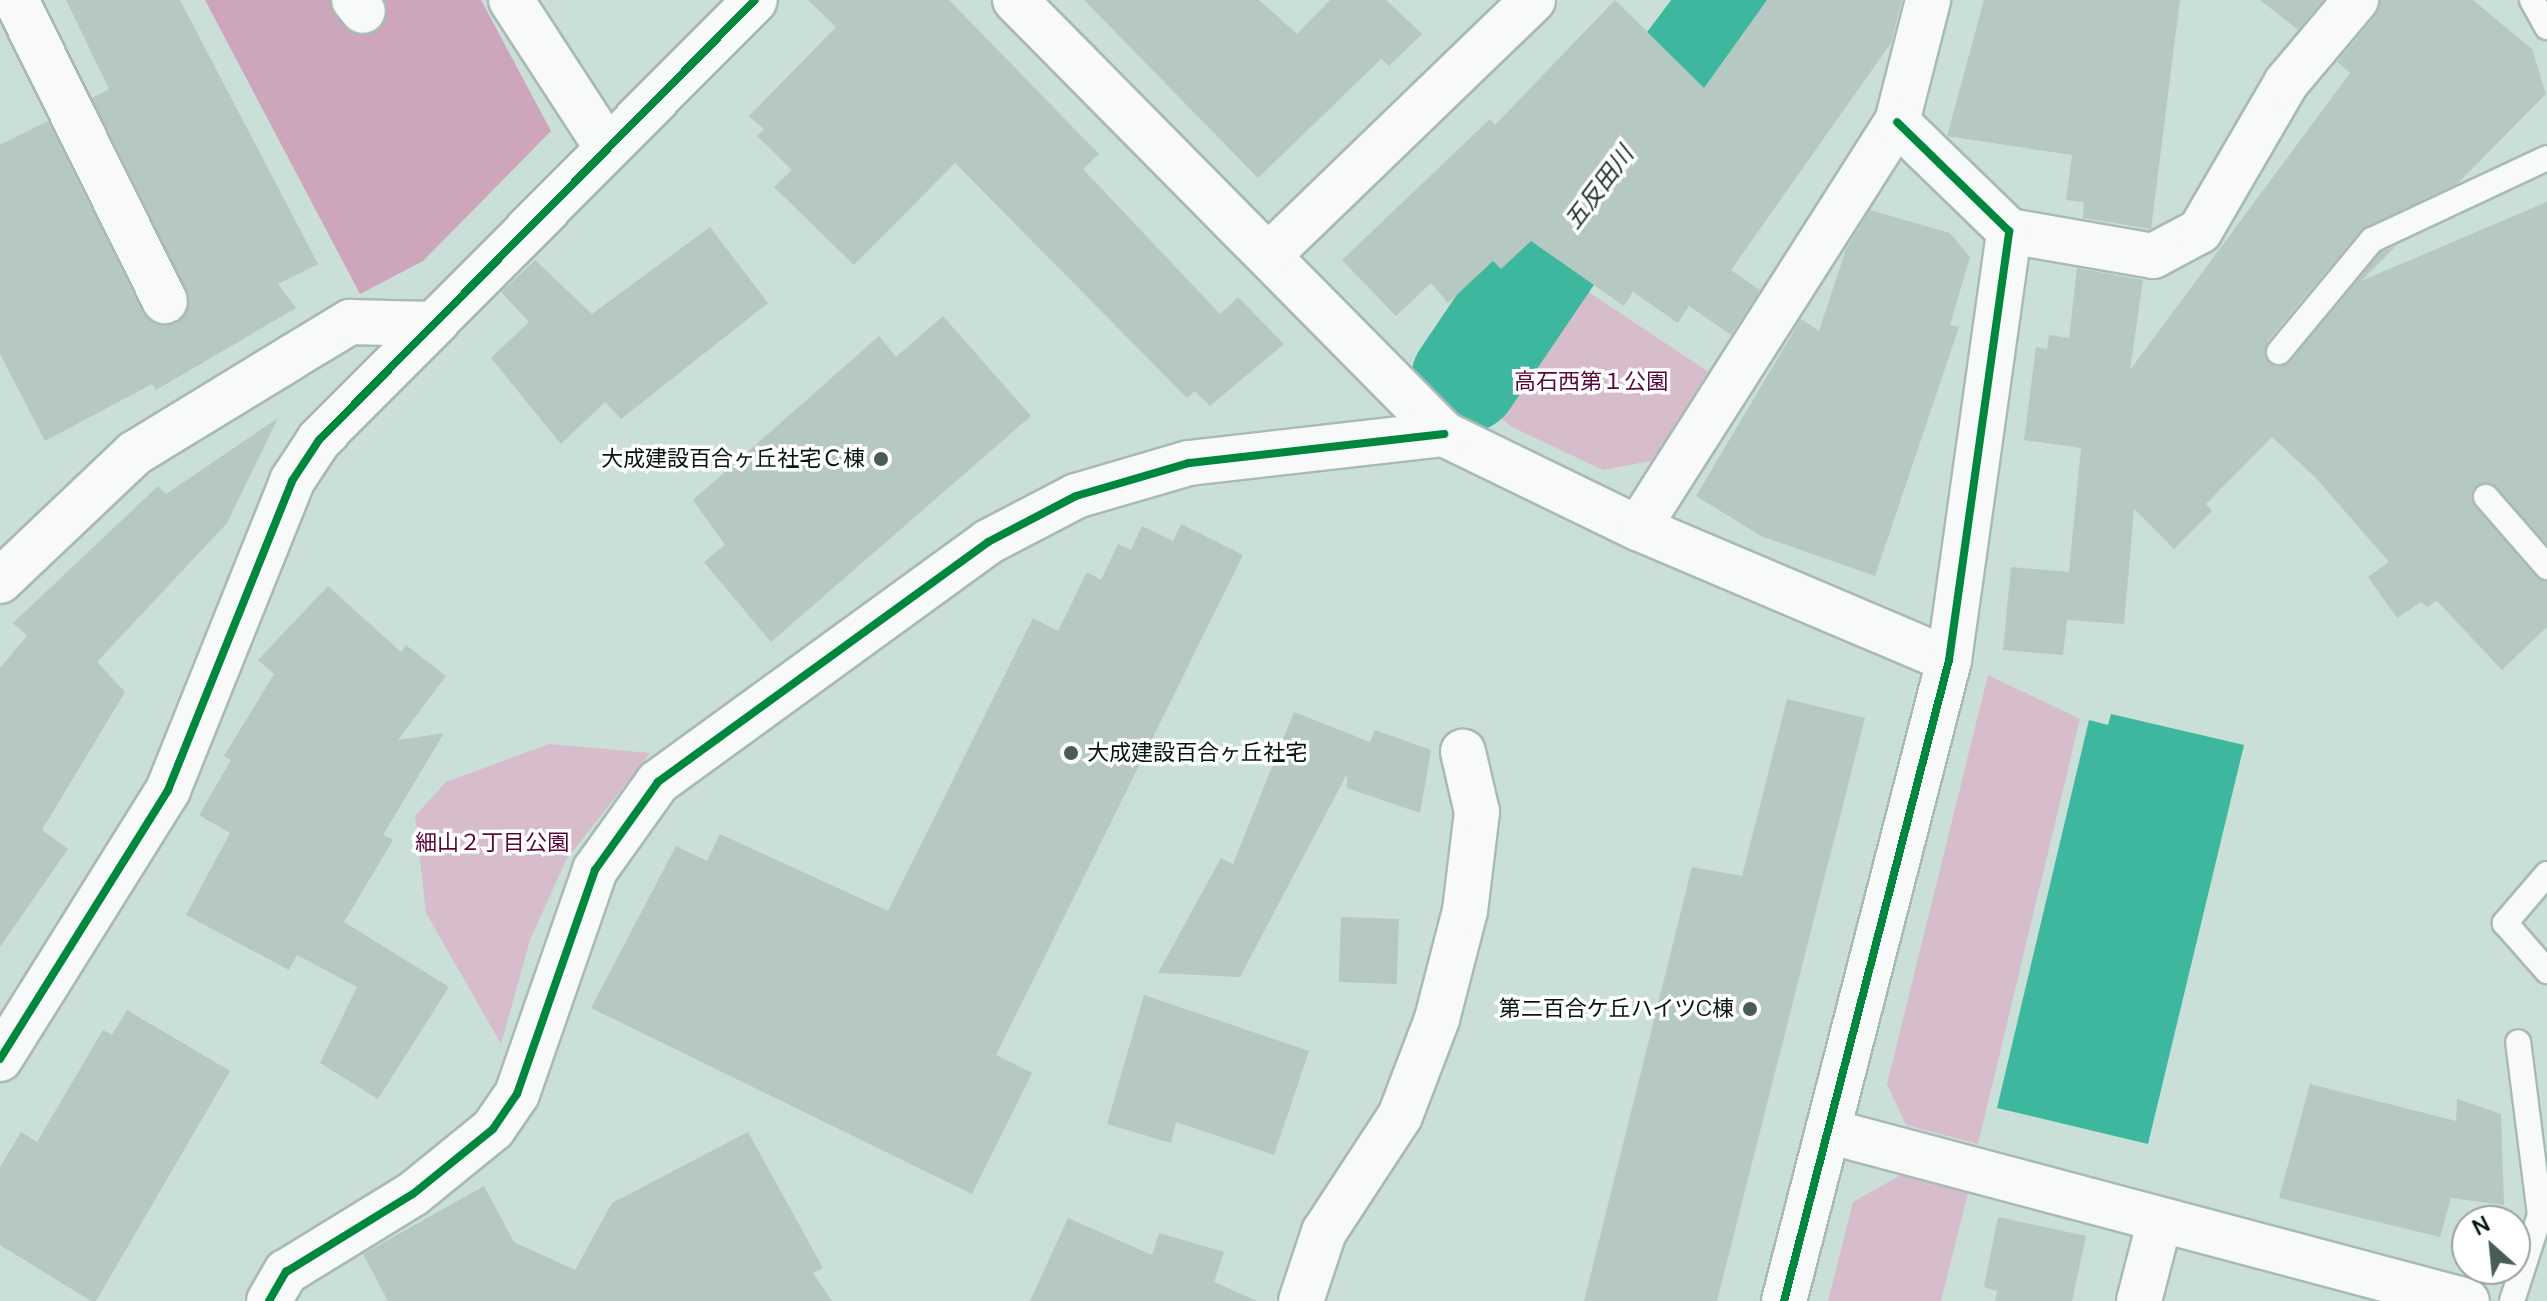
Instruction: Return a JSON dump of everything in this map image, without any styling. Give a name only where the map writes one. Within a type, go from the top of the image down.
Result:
[{"type":"street","points":[[16,0],[165,301]]},
{"type":"street","points":[[511,0],[607,148]]},
{"type":"street","points":[[0,1059],[168,790],[292,481],[319,440],[430,324],[755,0]]},
{"type":"street","points":[[1015,0],[1444,434],[1638,528],[1949,660]]},
{"type":"street","points":[[1269,255],[1533,0]]},
{"type":"street","points":[[1638,528],[1897,122],[1928,0]]},
{"type":"street","points":[[1897,122],[2009,231],[2153,256],[2200,231],[2286,83],[2356,0]]},
{"type":"street","points":[[1784,1301],[1949,660],[2009,231]]},
{"type":"street","points":[[0,581],[135,453],[350,322],[430,324]]},
{"type":"street","points":[[269,1301],[286,1272],[413,1194],[493,1129],[517,1094],[595,870],[658,782],[988,542],[1076,496],[1189,463],[1444,434]]},
{"type":"street","points":[[1301,1301],[1324,1232],[1400,1116],[1437,1019],[1465,911],[1477,812],[1463,752]]},
{"type":"street","points":[[1828,1131],[2467,1301]]},
{"type":"street","points":[[2139,1301],[2160,1220]]},
{"type":"lane","points":[[2532,0],[2547,27]]},
{"type":"lane","points":[[2279,352],[2372,240],[2547,158]]},
{"type":"lane","points":[[2486,497],[2547,567]]},
{"type":"lane","points":[[2547,874],[2505,923],[2547,971]]},
{"type":"lane","points":[[2512,1301],[2540,1215],[2518,1042]]},
{"type":"green space","name":"高石西第１公園","points":[[1566,277],[1713,375],[1656,460],[1603,470],[1512,427],[1480,402]]},
{"type":"green space","points":[[1988,675],[2080,719],[1978,1144],[1906,1125],[1887,1084]]},
{"type":"green space","name":"細山２丁目公園","points":[[549,744],[650,753],[566,860],[530,940],[501,1044],[426,913],[415,816],[446,782]]},
{"type":"green space","points":[[1901,1175],[1968,1193],[1941,1301],[1828,1301],[1853,1202]]},
{"type":"shaded area","points":[[205,0],[481,0],[551,131],[423,261],[360,294]]},
{"type":"shaded area","points":[[2111,714],[2244,745],[2148,1144],[1997,1108],[2089,720],[2108,725]]},
{"type":"building","points":[[66,0],[180,0],[318,264],[278,284],[296,308],[156,390],[152,384],[45,441],[0,354],[0,145],[48,121],[143,313],[152,322],[175,324],[190,302],[92,98],[109,89]]},
{"type":"building","points":[[808,0],[949,0],[1099,154],[1083,169],[1220,314],[1238,297],[1284,344],[1210,406],[1195,391],[1187,398],[955,163],[854,265],[774,187],[792,170],[757,136],[764,129],[749,116],[836,27]]},
{"type":"building","points":[[1084,0],[1259,0],[1297,34],[1330,0],[1386,0],[1422,34],[1389,66],[1381,59],[1258,178]]},
{"type":"building","points":[[1615,0],[1704,88],[1767,0],[1902,0],[1891,43],[1731,270],[1760,290],[1731,335],[1689,306],[1678,323],[1633,292],[1624,306],[1531,241],[1501,269],[1493,261],[1448,303],[1431,283],[1396,316],[1342,260],[1490,119],[1495,125]]},
{"type":"building","points":[[1984,0],[2180,0],[2151,229],[2083,218],[2084,202],[2066,200],[2072,155],[1947,136]]},
{"type":"building","points":[[2260,0],[2323,0],[2298,30]]},
{"type":"building","points":[[2380,0],[2473,0],[2532,49],[2546,94],[2457,184],[2361,230],[2267,342],[2265,356],[2276,367],[2290,362],[2381,252],[2396,246],[2361,281],[2547,202],[2547,544],[2492,483],[2477,485],[2471,499],[2536,577],[2547,582],[2547,627],[2502,670],[2437,601],[2427,607],[2421,602],[2397,618],[2368,577],[2389,562],[2316,478],[2272,437],[2206,504],[2212,511],[2174,549],[2134,509],[2124,624],[2067,620],[2063,655],[2003,650],[2011,567],[2069,572],[2081,448],[2024,440],[2036,347],[2047,349],[2049,335],[2069,338],[2077,268],[2143,280],[2130,370],[2350,73],[2337,62],[2375,16]]},
{"type":"building","points":[[1870,210],[1950,233],[1970,257],[1950,325],[1959,327],[1875,576],[1761,536],[1696,496],[1801,319],[1819,331],[1846,249]]},
{"type":"building","points":[[710,227],[768,303],[621,419],[605,402],[561,444],[491,358],[529,322],[501,292],[535,260],[592,314]]},
{"type":"building","name":"大成建設百合ヶ丘社宅Ｃ棟","points":[[943,316],[1031,416],[771,642],[704,562],[725,545],[693,500],[879,336],[896,357]]},
{"type":"building","points":[[278,418],[227,523],[97,662],[125,692],[42,830],[68,849],[0,947],[0,668],[27,636],[13,623],[158,486],[166,494]]},
{"type":"building","points":[[1181,524],[1243,555],[996,1055],[1032,1073],[972,1194],[591,1008],[676,846],[707,861],[720,834],[888,911],[1033,618],[1058,631],[1087,572],[1101,580],[1118,544],[1131,550],[1142,526],[1173,541]]},
{"type":"building","points":[[328,586],[401,652],[406,645],[446,676],[398,740],[444,733],[383,835],[393,840],[344,922],[449,987],[378,1099],[320,1063],[357,987],[297,955],[289,970],[186,915],[230,833],[199,815],[231,760],[224,756],[274,674],[258,660]]},
{"type":"building","name":"第二百合ケ丘ハイツC棟","points":[[1787,699],[1865,718],[1717,1301],[1584,1301],[1692,867],[1742,876]]},
{"type":"building","points":[[1294,712],[1370,742],[1375,730],[1431,750],[1420,813],[1347,788],[1347,774],[1240,977],[1158,973],[1221,858],[1233,864]]},
{"type":"building","points":[[1341,917],[1399,919],[1397,984],[1339,982]]},
{"type":"building","points":[[1144,995],[1309,1051],[1274,1155],[1176,1122],[1171,1143],[1107,1124]]},
{"type":"building","points":[[127,1010],[230,1071],[96,1301],[91,1301],[0,1245],[0,1167],[21,1132],[37,1142],[103,1030],[112,1035]]},
{"type":"building","points":[[2310,1084],[2456,1121],[2457,1099],[2501,1114],[2504,1205],[2451,1198],[2440,1237],[2279,1198]]},
{"type":"building","points":[[748,1132],[823,1268],[813,1273],[832,1301],[388,1301],[363,1254],[484,1186],[514,1242],[575,1270],[612,1203]]},
{"type":"building","points":[[1998,1217],[2086,1236],[2072,1301],[1995,1301],[1997,1291],[1984,1287]]},
{"type":"building","points":[[1068,1218],[1152,1255],[1159,1233],[1224,1252],[1214,1282],[1257,1301],[1030,1301]]},
{"type":"waterway","name":"五反田川","points":[[1465,379],[1563,234],[1739,0]]},
{"type":"cycle path","points":[[0,1059],[168,790],[292,481],[319,440],[755,0]]},
{"type":"cycle path","points":[[1784,1301],[1949,660],[2009,231],[1897,122]]},
{"type":"cycle path","points":[[269,1301],[286,1272],[413,1194],[493,1129],[517,1094],[595,870],[658,782],[988,542],[1076,496],[1189,463],[1444,434]]},
{"type":"place","name":"大成建設百合ヶ丘社宅Ｃ棟","points":[[881,459]]},
{"type":"place","name":"大成建設百合ヶ丘社宅","points":[[1071,753]]},
{"type":"place","name":"第二百合ケ丘ハイツC棟","points":[[1750,1009]]}]
